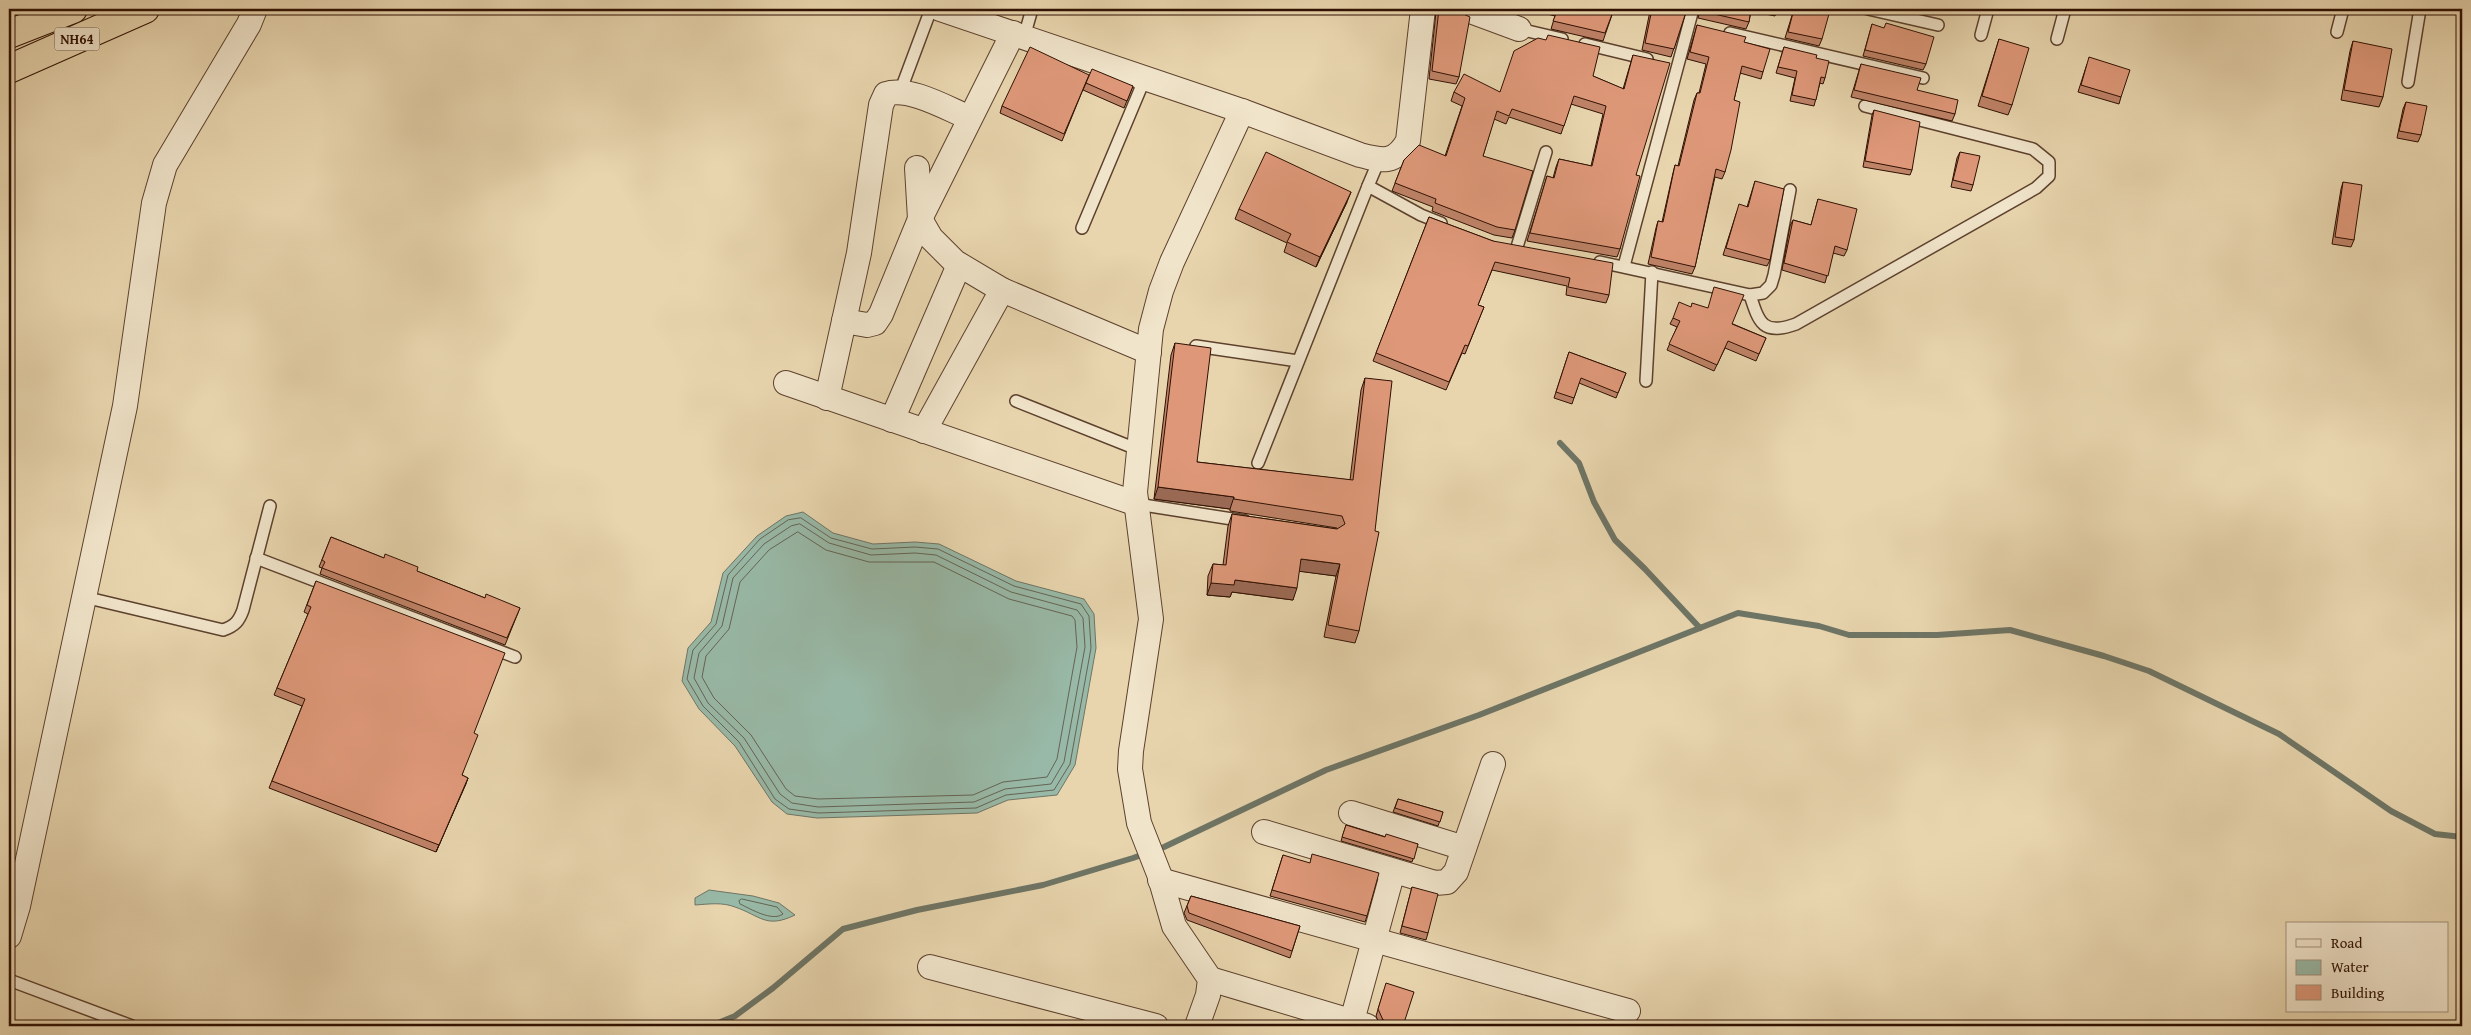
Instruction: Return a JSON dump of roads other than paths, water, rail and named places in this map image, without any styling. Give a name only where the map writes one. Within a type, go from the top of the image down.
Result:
[{"type":"highway","name":"NH64","points":[[9,34],[73,9]]},
{"type":"highway","name":"NH64","points":[[9,69],[145,9]]},
{"type":"street","points":[[9,936],[18,906],[125,406],[154,203],[164,165],[249,24],[255,9]]},
{"type":"street","points":[[940,9],[1242,111],[1360,155],[1379,160],[1391,159],[1401,153],[1408,141],[1423,9]]},
{"type":"street","points":[[1465,9],[1520,29]]},
{"type":"street","points":[[844,321],[867,325],[875,323],[881,314],[920,219],[970,118],[1018,35]]},
{"type":"street","points":[[827,398],[860,244],[881,106],[886,94],[909,93],[970,118]]},
{"type":"street","points":[[1242,111],[1172,262],[1155,312],[1149,352],[1135,492],[1150,619],[1130,769],[1139,823],[1159,877],[1174,926],[1210,979],[1359,1024],[1375,941],[1393,871]]},
{"type":"street","points":[[917,168],[920,219],[931,238],[959,265],[1002,290],[1149,352]]},
{"type":"street","points":[[892,420],[959,265]]},
{"type":"street","points":[[924,431],[1002,290]]},
{"type":"street","points":[[786,384],[1136,504]]},
{"type":"street","points":[[1264,832],[1434,883],[1447,882],[1456,872],[1493,764]]},
{"type":"street","points":[[1351,813],[1464,848]]},
{"type":"street","points":[[1159,877],[1375,941],[1628,1011]]},
{"type":"street","points":[[930,967],[1156,1026]]},
{"type":"street","points":[[1197,1026],[1208,995],[1210,979]]},
{"type":"lane","points":[[900,92],[932,9]]},
{"type":"lane","points":[[1018,35],[1032,9]]},
{"type":"lane","points":[[1624,266],[1669,64],[1694,25],[1694,9]]},
{"type":"lane","points":[[1868,9],[1938,25]]},
{"type":"lane","points":[[1981,35],[1988,9]]},
{"type":"lane","points":[[2057,39],[2065,9]]},
{"type":"lane","points":[[2337,32],[2343,9]]},
{"type":"lane","points":[[2408,82],[2420,9]]},
{"type":"lane","points":[[1520,29],[1669,64]]},
{"type":"lane","points":[[1719,30],[1923,78]]},
{"type":"lane","points":[[1082,228],[1145,78]]},
{"type":"lane","points":[[1750,294],[1757,318],[1765,327],[1780,330],[1796,324],[2036,188],[2049,176],[2049,162],[2033,150],[1865,106]]},
{"type":"lane","points":[[1517,247],[1546,152]]},
{"type":"lane","points":[[1258,463],[1379,160]]},
{"type":"lane","points":[[1368,186],[1420,215],[1456,229]]},
{"type":"lane","points":[[1585,260],[1624,266],[1750,294],[1763,293],[1771,285],[1790,190]]},
{"type":"lane","points":[[1646,381],[1652,272]]},
{"type":"lane","points":[[1189,345],[1298,361]]},
{"type":"lane","points":[[1016,401],[1139,450]]},
{"type":"lane","points":[[1136,504],[1254,522]]},
{"type":"lane","points":[[84,597],[223,630],[232,627],[239,620],[270,506]]},
{"type":"lane","points":[[256,558],[515,657]]},
{"type":"lane","points":[[9,980],[132,1026]]},
{"type":"water","points":[[803,512],[833,533],[873,544],[915,542],[939,544],[1016,581],[1084,599],[1094,614],[1096,648],[1075,765],[1057,795],[1008,800],[977,813],[817,818],[787,814],[772,802],[735,746],[699,709],[682,681],[688,648],[711,622],[723,573],[757,536],[786,516]]},
{"type":"water","points":[[709,890],[753,896],[779,903],[795,915],[777,921],[770,921],[730,905],[695,905],[695,898]]},
{"type":"waterway","points":[[1560,443],[1579,463],[1594,502],[1615,540],[1700,628]]},
{"type":"waterway","points":[[711,1026],[735,1016],[773,988],[843,929],[917,910],[1043,885],[1133,858],[1164,847],[1326,770],[1479,715],[1738,613],[1819,626],[1849,635],[1937,635],[2010,630],[2104,656],[2149,671],[2279,734],[2391,811],[2435,834],[2462,837]]}]
